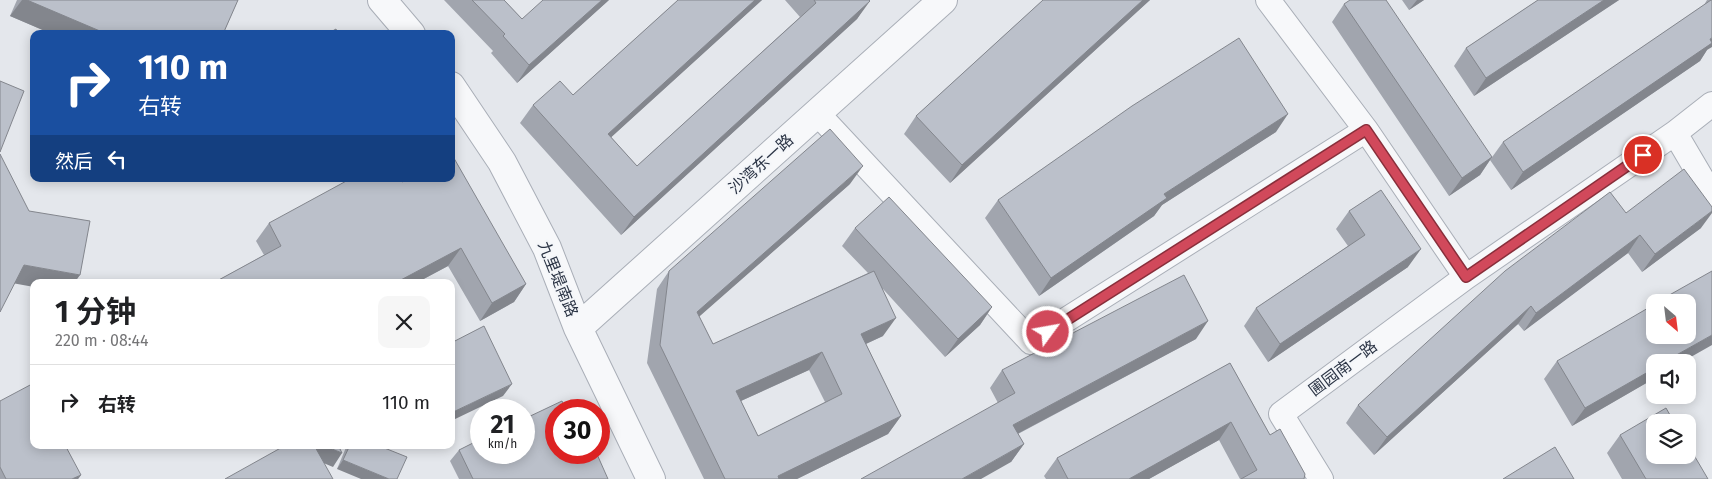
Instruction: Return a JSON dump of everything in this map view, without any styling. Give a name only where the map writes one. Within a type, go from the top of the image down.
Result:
[{"type":"street","points":[[382,0],[408,30]]},
{"type":"street","name":"沙湾东一路","points":[[578,328],[943,0]]},
{"type":"street","points":[[1268,0],[1366,130],[1466,277],[1675,133],[1712,104]]},
{"type":"street","name":"九里堤南路","points":[[455,92],[502,162],[542,239],[578,328],[651,479]]},
{"type":"street","points":[[817,113],[1031,342],[1366,130]]},
{"type":"street","points":[[1675,133],[1712,196]]},
{"type":"street","name":"圃园南一路","points":[[1321,479],[1281,414],[1466,277]]},
{"type":"building","points":[[27,0],[238,0],[225,30],[98,30]]},
{"type":"building","points":[[472,0],[504,0],[522,19],[543,0],[602,0],[529,65],[503,36],[505,34]]},
{"type":"building","points":[[678,0],[755,0],[608,134],[637,166],[816,3],[814,0],[870,1],[634,217],[533,105],[560,81],[573,95]]},
{"type":"building","points":[[1043,0],[1143,0],[962,165],[916,116]]},
{"type":"building","points":[[1350,0],[1386,0],[1492,157],[1462,178],[1344,4]]},
{"type":"building","points":[[1538,0],[1604,0],[1486,78],[1466,48]]},
{"type":"building","points":[[1711,0],[1712,38],[1710,39],[1712,43],[1523,172],[1503,142]]},
{"type":"building","points":[[1239,38],[1288,114],[1164,194],[1167,198],[1051,278],[998,200],[1132,106]]},
{"type":"building","points":[[0,81],[24,91],[0,152]]},
{"type":"building","points":[[830,129],[863,166],[697,312],[713,344],[874,271],[896,318],[861,334],[901,416],[778,476],[779,479],[725,479],[660,345],[669,271]],"holes":[[[822,352],[842,394],[758,436],[736,391]]]},
{"type":"building","points":[[0,154],[29,211],[90,221],[80,275],[24,265],[0,312]]},
{"type":"building","points":[[455,160],[526,284],[492,303],[461,248],[403,279],[220,279],[281,246],[269,223],[344,182],[455,182]]},
{"type":"building","points":[[1684,169],[1712,207],[1712,211],[1655,254],[1640,235],[1536,313],[1531,306],[1387,437],[1358,405],[1505,271],[1610,192],[1626,213]]},
{"type":"building","points":[[1381,190],[1421,249],[1280,344],[1256,308],[1365,235],[1349,211]]},
{"type":"building","points":[[889,197],[992,307],[958,339],[855,228]]},
{"type":"building","points":[[1712,271],[1712,335],[1696,344],[1696,294],[1671,294]]},
{"type":"building","points":[[1184,275],[1208,321],[1013,425],[1024,444],[962,479],[861,479],[1015,393],[1002,370]]},
{"type":"building","points":[[1646,309],[1646,344],[1696,344],[1678,354],[1646,354],[1646,373],[1585,408],[1557,361]]},
{"type":"building","points":[[484,326],[512,384],[480,399],[470,399],[470,404],[455,411],[455,341]]},
{"type":"building","points":[[1230,363],[1270,435],[1280,429],[1305,474],[1304,479],[1241,479],[1257,470],[1231,422],[1129,479],[1068,479],[1057,458]]},
{"type":"building","points":[[30,385],[30,449],[67,449],[81,475],[72,479],[6,479],[0,467],[0,401]]},
{"type":"building","points":[[1666,408],[1669,414],[1656,414]]},
{"type":"building","points":[[545,409],[545,464],[601,464],[608,479],[473,479],[459,450],[470,444],[470,464],[535,464],[535,414]]},
{"type":"building","points":[[1646,420],[1646,464],[1696,464],[1696,459],[1708,479],[1646,479],[1620,435]]},
{"type":"building","points":[[1555,447],[1574,479],[1503,479]]},
{"type":"building","points":[[279,449],[316,449],[333,479],[225,479]]},
{"type":"building","points":[[332,449],[340,449],[342,453]]},
{"type":"building","points":[[348,449],[387,449],[407,457],[397,479],[389,479],[343,460]]},
{"type":"route","points":[[1048,332],[1366,130],[1466,277],[1643,155]]}]
